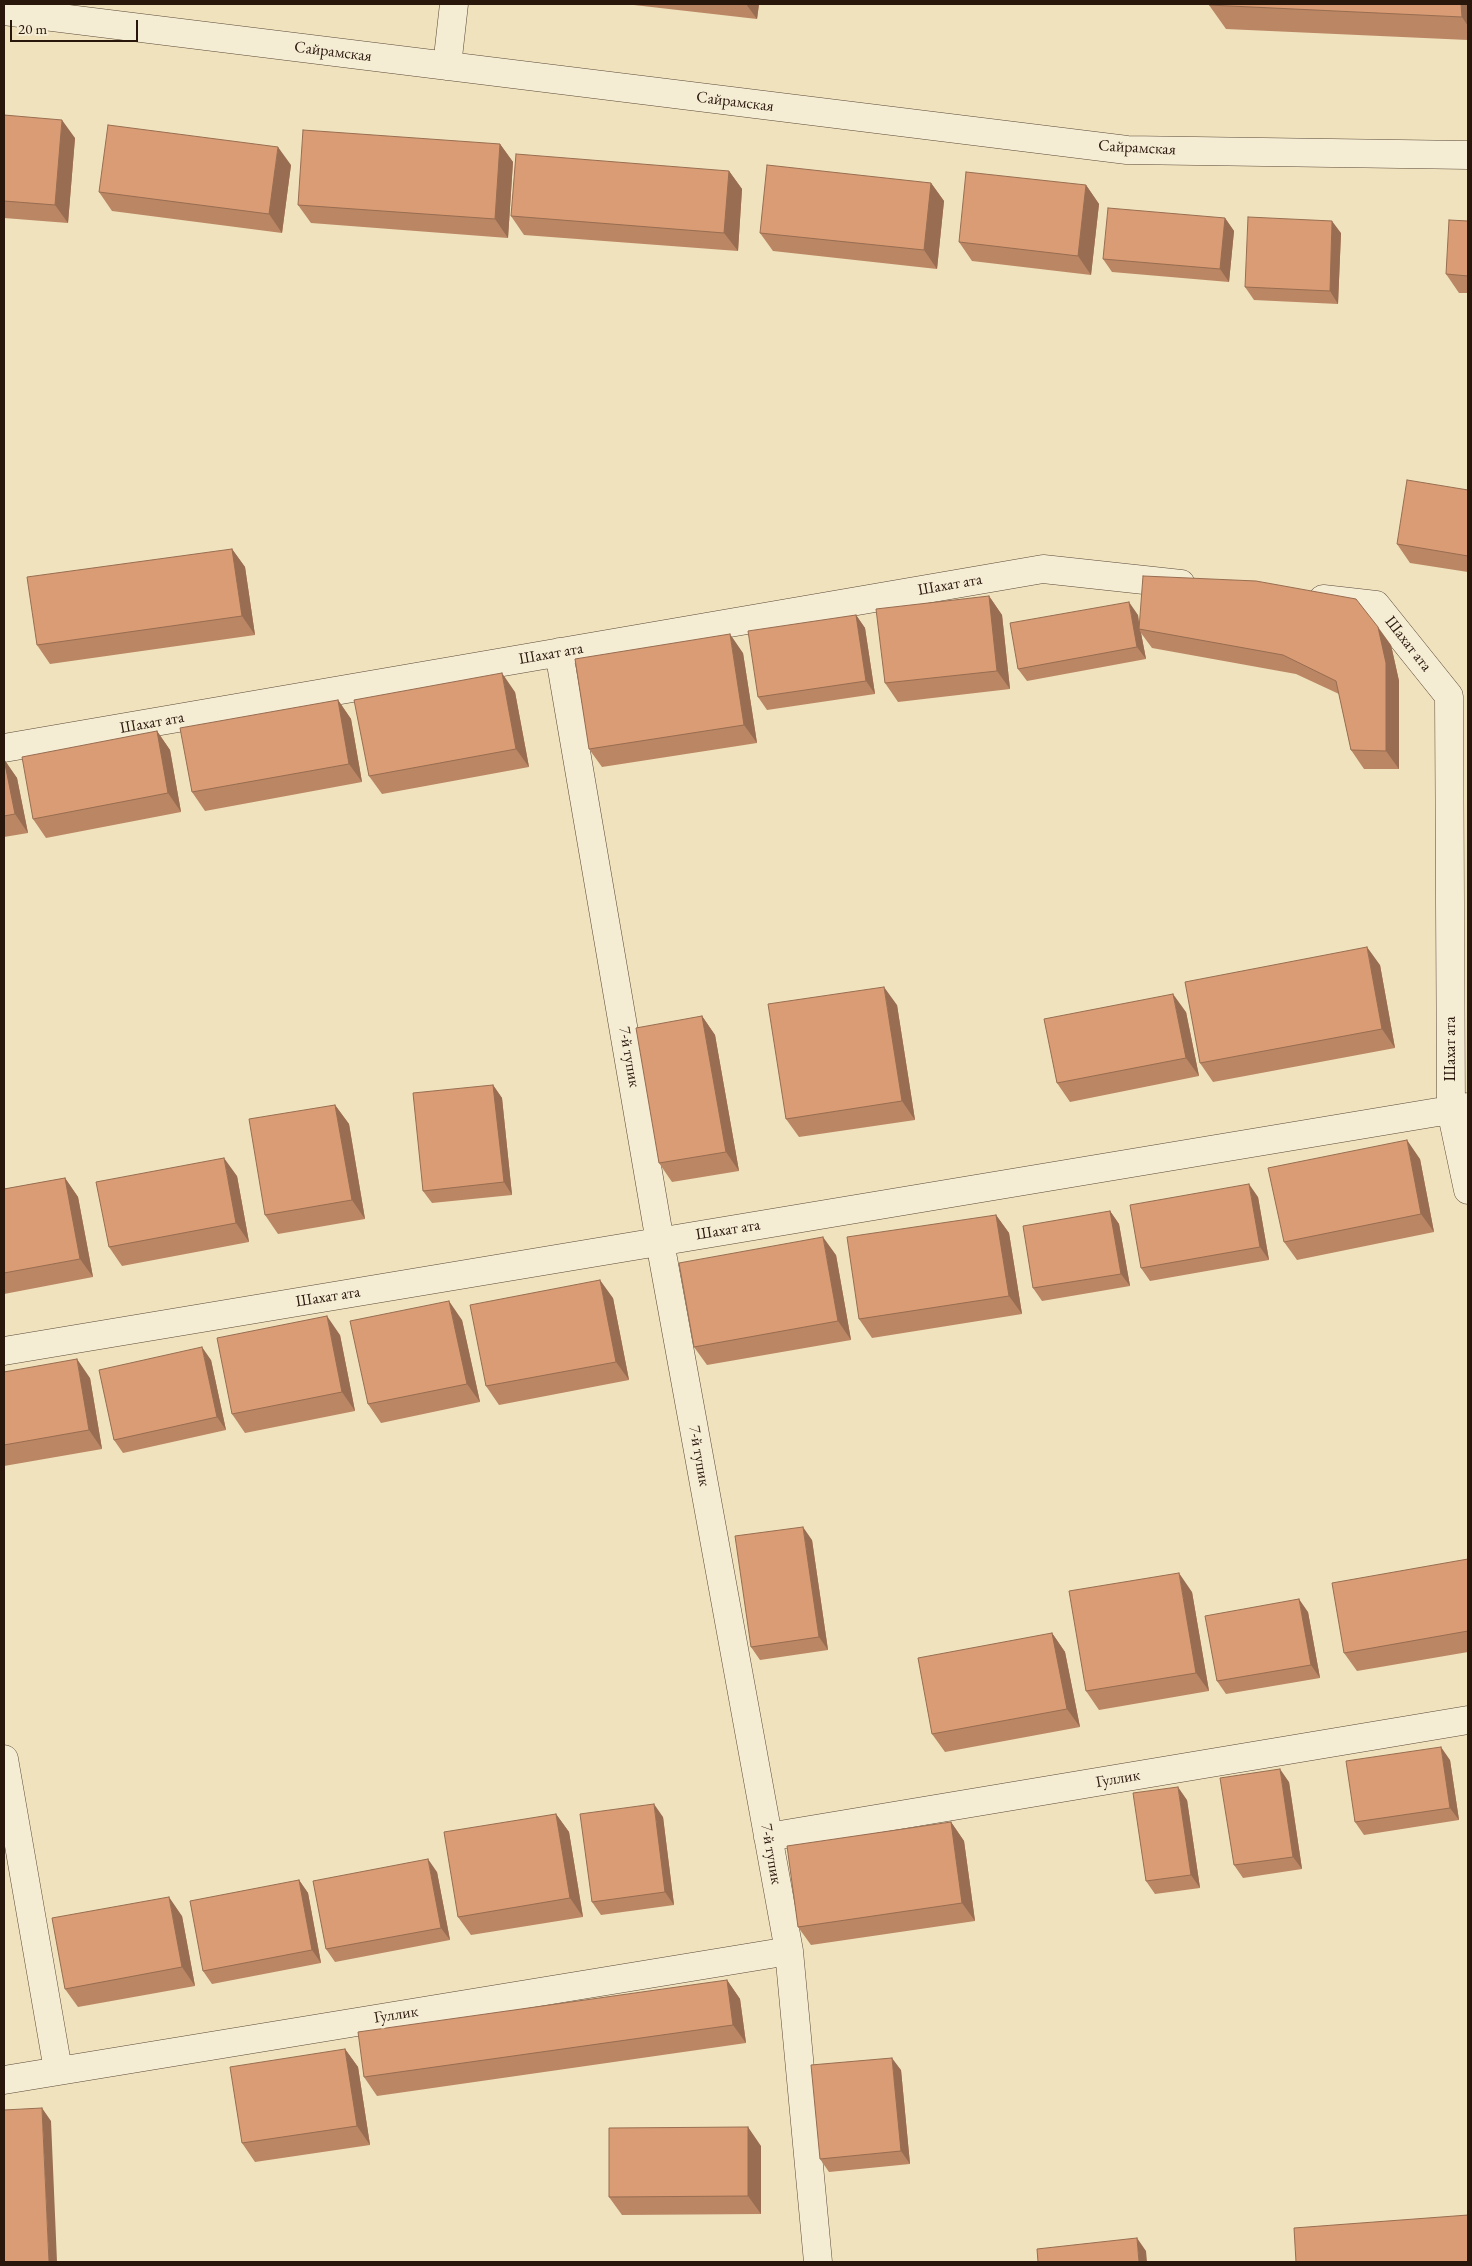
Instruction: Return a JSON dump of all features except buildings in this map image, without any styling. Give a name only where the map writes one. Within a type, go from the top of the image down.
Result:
[{"type":"street","points":[[446,66],[454,4]]},
{"type":"street","name":"Сайрамская","points":[[4,11],[1127,150],[1468,155]]},
{"type":"street","name":"Шахат ата","points":[[4,748],[1043,568],[1210,587]]},
{"type":"street","name":"Шахат ата","points":[[4,1351],[1460,1108],[1449,696],[1376,605],[1298,596]]},
{"type":"street","name":"7-й тупик","points":[[559,652],[660,1242],[789,1951],[818,2262]]},
{"type":"street","points":[[1460,1108],[1468,1190]]},
{"type":"street","name":"Гуллик","points":[[768,1837],[1468,1720]]},
{"type":"street","points":[[4,1759],[58,2070]]},
{"type":"street","name":"Гуллик","points":[[4,2080],[789,1951]]}]
